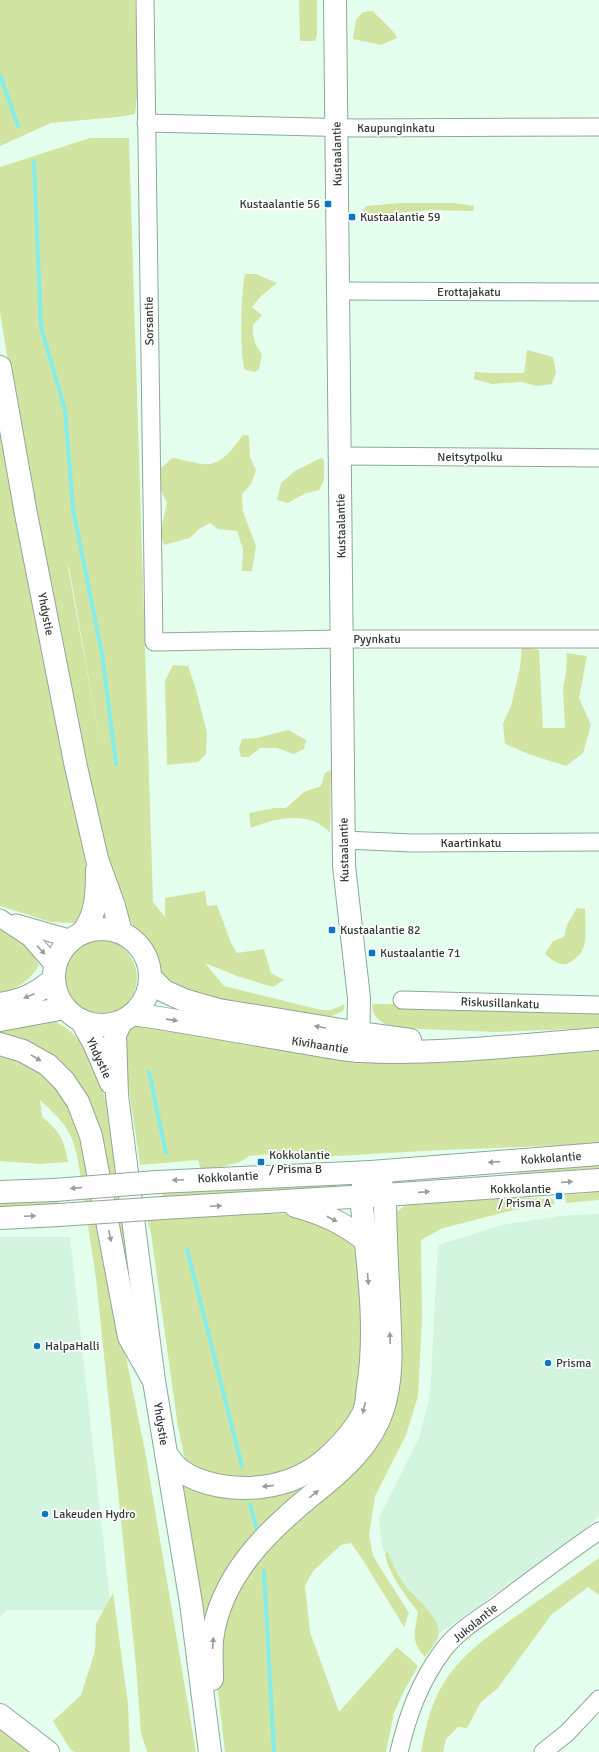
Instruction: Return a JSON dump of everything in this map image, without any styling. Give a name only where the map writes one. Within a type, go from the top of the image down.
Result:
[{"type":"main road","name":"Kustaalantie","points":[[335,0],[345,886],[359,998],[359,1042]]},
{"type":"main road","name":"Yhdystie","points":[[0,367],[32,545],[76,767],[97,859],[114,906],[121,932]]},
{"type":"main road","name":"Yhdystie","points":[[77,936],[89,925],[95,906],[97,859]]},
{"type":"main road","points":[[0,1004],[18,1001],[38,992],[54,973],[61,952],[77,936],[102,928],[121,932],[140,946],[150,967],[151,978],[148,992],[142,1004],[127,1018],[114,1024],[98,1025],[73,1014],[57,995],[54,973]]},
{"type":"main road","name":"Kivihaantie","points":[[151,978],[164,991],[184,1000],[399,1052],[509,1047],[599,1039]]},
{"type":"main road","name":"Yhdystie","points":[[73,1014],[94,1043],[117,1095]]},
{"type":"main road","points":[[0,1020],[73,1014]]},
{"type":"main road","name":"Yhdystie","points":[[127,1018],[115,1035],[117,1095],[154,1381],[191,1603],[210,1752]]},
{"type":"main road","name":"Kivihaantie","points":[[127,1018],[194,1023],[222,1029],[359,1042]]},
{"type":"main road","points":[[0,1044],[23,1051],[48,1065],[64,1081],[78,1102],[91,1136],[129,1337],[154,1381]]},
{"type":"main road","name":"Kokkolantie","points":[[0,1192],[54,1190],[157,1182],[371,1172],[599,1154]]},
{"type":"main road","points":[[166,1454],[179,1469],[200,1480],[217,1485],[254,1488],[276,1485],[296,1478],[313,1469],[342,1444],[364,1413],[372,1364],[373,1329],[361,1197],[364,1181],[371,1172],[380,1180],[385,1195],[391,1377],[383,1409],[373,1430],[359,1452],[340,1473],[282,1520],[262,1539],[246,1559],[236,1575],[219,1611],[212,1640],[212,1684],[204,1709]]},
{"type":"main road","points":[[0,1218],[361,1197],[599,1180]]},
{"type":"main road","points":[[282,1202],[322,1213],[347,1227],[365,1240]]},
{"type":"main road","points":[[0,1715],[48,1752]]},
{"type":"street","name":"Sorsantie","points":[[145,0],[154,642]]},
{"type":"street","name":"Kaupunginkatu","points":[[146,123],[336,127],[599,127]]},
{"type":"street","name":"Erottajakatu","points":[[339,291],[599,292]]},
{"type":"street","name":"Neitsytpolku","points":[[340,456],[599,458]]},
{"type":"street","name":"Pyynkatu","points":[[154,642],[342,639],[599,638]]},
{"type":"street","name":"Kaartinkatu","points":[[344,840],[412,843],[599,842]]},
{"type":"street","points":[[1,918],[77,936]]},
{"type":"street","points":[[1,918],[30,938],[54,973]]},
{"type":"street","name":"Riskusillankatu","points":[[402,1000],[599,1005]]},
{"type":"street","name":"Jukolantie","points":[[399,1752],[407,1718],[416,1696],[432,1667],[445,1648],[466,1628],[599,1531]]},
{"type":"street","points":[[543,1752],[567,1733],[599,1699]]},
{"type":"shaded area","points":[[599,1214],[599,1516],[575,1538],[434,1637],[382,1547],[379,1518],[419,1438],[430,1396],[438,1245],[502,1225],[560,1216]]},
{"type":"shaded area","points":[[0,1237],[70,1237],[111,1610],[7,1610],[0,1617]]},
{"type":"green space","points":[[0,0],[135,0],[139,78],[135,114],[51,123],[0,146]]},
{"type":"green space","points":[[299,0],[317,0],[317,35],[315,41],[300,41]]},
{"type":"green space","points":[[373,11],[393,31],[397,38],[381,45],[353,39],[356,20],[363,12]]},
{"type":"green space","points":[[90,138],[129,138],[153,902],[165,917],[165,898],[205,891],[207,906],[217,905],[231,943],[237,953],[264,949],[271,973],[284,980],[273,987],[237,976],[205,963],[224,986],[321,1010],[331,1010],[345,1004],[343,1011],[327,1018],[215,1002],[162,979],[126,913],[106,861],[13,392],[0,312],[0,167]],"holes":[[[68,567],[69,567],[103,759]]]},
{"type":"green space","points":[[400,203],[454,203],[474,206],[473,211],[432,210],[383,214],[362,213],[366,206]]},
{"type":"green space","points":[[245,274],[256,274],[277,283],[261,296],[252,307],[262,315],[253,325],[254,341],[262,354],[259,369],[255,372],[245,370],[243,362],[241,338]]},
{"type":"green space","points":[[527,350],[553,357],[556,372],[552,384],[538,386],[521,382],[492,384],[474,379],[475,372],[524,373]]},
{"type":"green space","points":[[0,407],[90,887],[84,912],[75,923],[51,922],[0,906]]},
{"type":"green space","points":[[243,435],[249,436],[250,457],[256,470],[251,484],[242,494],[243,512],[256,546],[252,571],[242,571],[243,549],[237,531],[218,529],[210,523],[199,529],[190,538],[164,545],[161,535],[167,503],[161,490],[161,468],[172,458],[203,464],[215,463],[225,457]]},
{"type":"green space","points":[[321,458],[324,460],[324,480],[319,490],[304,494],[288,503],[277,500],[281,483],[295,471]]},
{"type":"green space","points":[[522,645],[539,650],[543,728],[565,728],[563,687],[566,674],[567,653],[587,656],[579,698],[591,725],[583,753],[566,766],[531,755],[505,744],[503,724],[511,706],[520,668]]},
{"type":"green space","points":[[173,665],[188,666],[195,686],[207,733],[206,754],[198,762],[167,765],[165,681]]},
{"type":"green space","points":[[288,730],[306,740],[304,749],[294,754],[277,748],[260,748],[249,757],[241,757],[239,749],[242,739],[257,738]]},
{"type":"green space","points":[[331,770],[330,833],[313,821],[292,818],[271,821],[251,828],[249,813],[275,808],[286,808],[304,792],[321,786],[325,773]]},
{"type":"green space","points":[[577,908],[585,909],[585,943],[581,953],[572,961],[565,964],[557,963],[545,954],[553,941],[564,937],[567,925]]},
{"type":"green space","points":[[0,929],[27,948],[32,953],[39,965],[27,980],[0,994]]},
{"type":"green space","points":[[98,939],[113,942],[126,950],[134,963],[137,978],[134,993],[126,1006],[113,1014],[98,1017],[83,1014],[70,1006],[62,993],[59,978],[62,963],[70,950],[83,942]]},
{"type":"green space","points":[[373,1004],[599,1006],[599,1028],[496,1032],[396,1028],[379,1020],[373,1013]]},
{"type":"green space","points":[[48,1019],[61,1025],[72,1033],[80,1042],[93,1063],[106,1101],[141,1346],[87,1105],[0,1039],[0,1029]]},
{"type":"green space","points":[[133,1024],[260,1045],[599,1046],[599,1144],[441,1150],[285,1159],[271,1154],[249,1156],[240,1162],[202,1172],[198,1160],[140,1165],[122,1041]]},
{"type":"green space","points":[[0,1052],[15,1056],[59,1084],[77,1114],[145,1451],[196,1752],[147,1752],[141,1733],[136,1666],[96,1278],[78,1160],[69,1133],[61,1121],[40,1100],[42,1117],[57,1131],[60,1136],[65,1148],[68,1162],[40,1164],[0,1161]]},
{"type":"green space","points":[[599,1162],[599,1172],[522,1177],[518,1172],[558,1165]]},
{"type":"green space","points":[[336,1179],[336,1187],[162,1197],[163,1190]]},
{"type":"green space","points":[[599,1190],[599,1200],[566,1203],[565,1195],[595,1192]]},
{"type":"green space","points":[[467,1196],[553,1199],[555,1204],[514,1210],[443,1228],[421,1240],[422,1318],[418,1396],[406,1435],[375,1496],[369,1535],[373,1556],[409,1613],[404,1627],[351,1543],[341,1545],[313,1571],[305,1586],[310,1632],[339,1712],[397,1647],[418,1666],[394,1713],[386,1752],[225,1752],[217,1684],[224,1617],[257,1558],[363,1460],[395,1213],[407,1204]]},
{"type":"green space","points":[[58,1197],[59,1206],[0,1209],[0,1201]]},
{"type":"green space","points":[[244,1213],[306,1214],[347,1235],[359,1255],[366,1350],[355,1414],[314,1460],[260,1480],[205,1471],[185,1460],[178,1427],[151,1233],[147,1219]]},
{"type":"green space","points":[[371,1423],[293,1501],[203,1648],[180,1480],[244,1496]]},
{"type":"green space","points":[[388,1552],[404,1584],[432,1615],[438,1627],[439,1633],[437,1639],[425,1657],[415,1641],[418,1612],[403,1592],[390,1570],[385,1554]]},
{"type":"green space","points":[[599,1558],[599,1595],[588,1587],[551,1615],[498,1688],[481,1702],[467,1728],[458,1727],[446,1739],[443,1752],[421,1752],[434,1702],[443,1684],[456,1666],[492,1633]]},
{"type":"green space","points":[[113,1593],[128,1704],[130,1752],[74,1752],[70,1749],[53,1721],[81,1695],[95,1651],[96,1624]]},
{"type":"green space","points":[[0,1727],[32,1752],[0,1752]]},
{"type":"waterway","points":[[0,75],[18,126]]},
{"type":"waterway","points":[[34,162],[41,327],[65,410],[73,509],[102,654],[116,764]]},
{"type":"waterway","points":[[149,1072],[166,1153]]},
{"type":"waterway","points":[[187,1249],[242,1466]]},
{"type":"waterway","points":[[250,1504],[257,1529]]},
{"type":"waterway","points":[[264,1571],[274,1752]]},
{"type":"place","name":"Kustaalantie 56","points":[[328,204]]},
{"type":"place","name":"Kustaalantie 59","points":[[352,217]]},
{"type":"place","name":"Kustaalantie 82","points":[[332,930]]},
{"type":"place","name":"Kustaalantie 71","points":[[372,953]]},
{"type":"place","name":"Kokkolantie / Prisma B","points":[[261,1162]]},
{"type":"place","name":"Kokkolantie / Prisma A","points":[[559,1196]]},
{"type":"place","name":"HalpaHalli","points":[[37,1346]]},
{"type":"place","name":"Prisma","points":[[548,1363]]},
{"type":"place","name":"Lakeuden Hydro","points":[[45,1514]]}]
